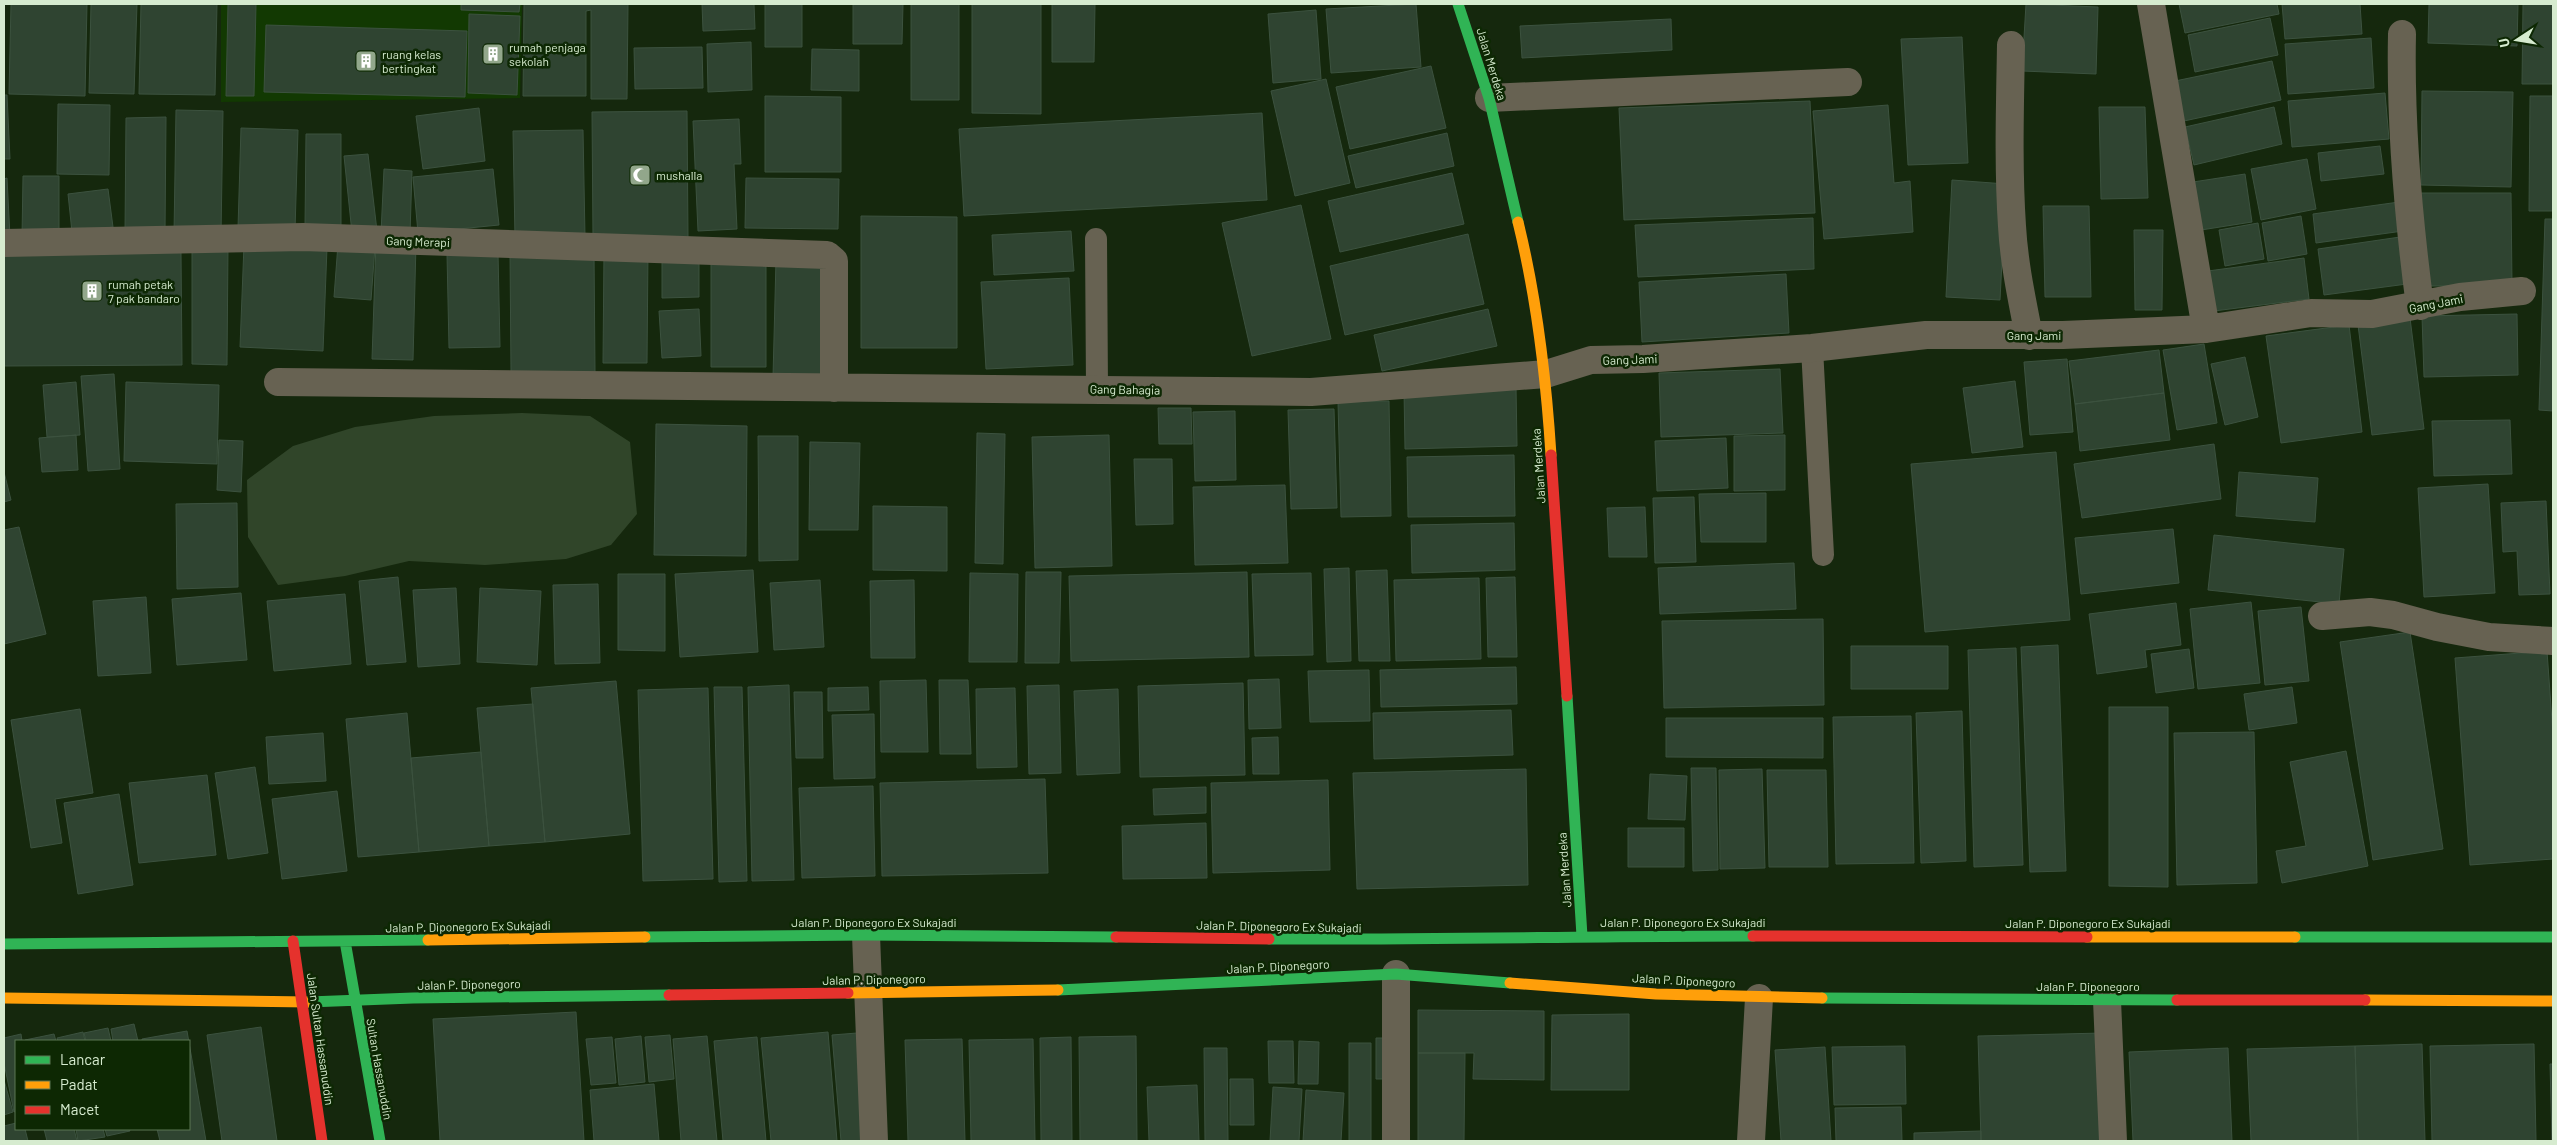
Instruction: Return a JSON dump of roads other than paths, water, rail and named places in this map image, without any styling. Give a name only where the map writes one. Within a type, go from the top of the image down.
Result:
[{"type":"main road","name":"Jalan Merdeka","points":[[1458,4],[1489,98],[1530,271],[1546,374],[1582,936]]},
{"type":"main road","name":"Jalan P. Diponegoro Ex Sukajadi","points":[[4,944],[866,935],[1398,940],[1582,936],[2553,937]]},
{"type":"main road","name":"Jalan Sultan Hassanuddin","points":[[293,941],[322,1141]]},
{"type":"main road","points":[[345,941],[354,1001]]},
{"type":"main road","name":"Jalan P. Diponegoro","points":[[4,998],[302,1002],[413,998],[1033,991],[1396,974],[1647,993],[1759,998],[2107,1000],[2245,998],[2553,1001]]},
{"type":"main road","name":"Sultan Hassanuddin","points":[[354,1001],[380,1141]]},
{"type":"street","points":[[2150,4],[2206,329]]},
{"type":"street","points":[[2402,34],[2400,101],[2408,211],[2420,306]]},
{"type":"street","points":[[2011,45],[2009,153],[2012,227],[2017,271],[2029,336]]},
{"type":"street","points":[[1489,98],[1848,82]]},
{"type":"street","name":"Gang Merapi","points":[[4,243],[304,236],[826,255],[832,258],[834,388]]},
{"type":"street","name":"Gang Jami","points":[[1546,374],[1591,360],[1643,359],[1812,348],[1926,335],[2029,336],[2206,329],[2311,313],[2372,314],[2460,297],[2522,291]]},
{"type":"street","name":"Gang Bahagia","points":[[278,382],[834,388],[1097,388],[1311,392],[1546,374]]},
{"type":"street","points":[[2322,616],[2370,612],[2394,615],[2437,627],[2489,637],[2553,640]]},
{"type":"street","points":[[866,935],[874,1141]]},
{"type":"street","points":[[1396,974],[1396,1141]]},
{"type":"street","points":[[1751,1141],[1759,998]]},
{"type":"street","points":[[2107,1000],[2114,1141]]},
{"type":"lane","points":[[1096,239],[1097,388]]},
{"type":"lane","points":[[1812,348],[1824,555]]},
{"type":"place","name":"rumah penjaga sekolah","points":[[493,54]]},
{"type":"place","name":"ruang kelas bertingkat","points":[[366,61]]},
{"type":"place","name":"mushalla","points":[[640,175]]},
{"type":"place","name":"rumah petak 7 pak bandaro","points":[[92,291]]}]
